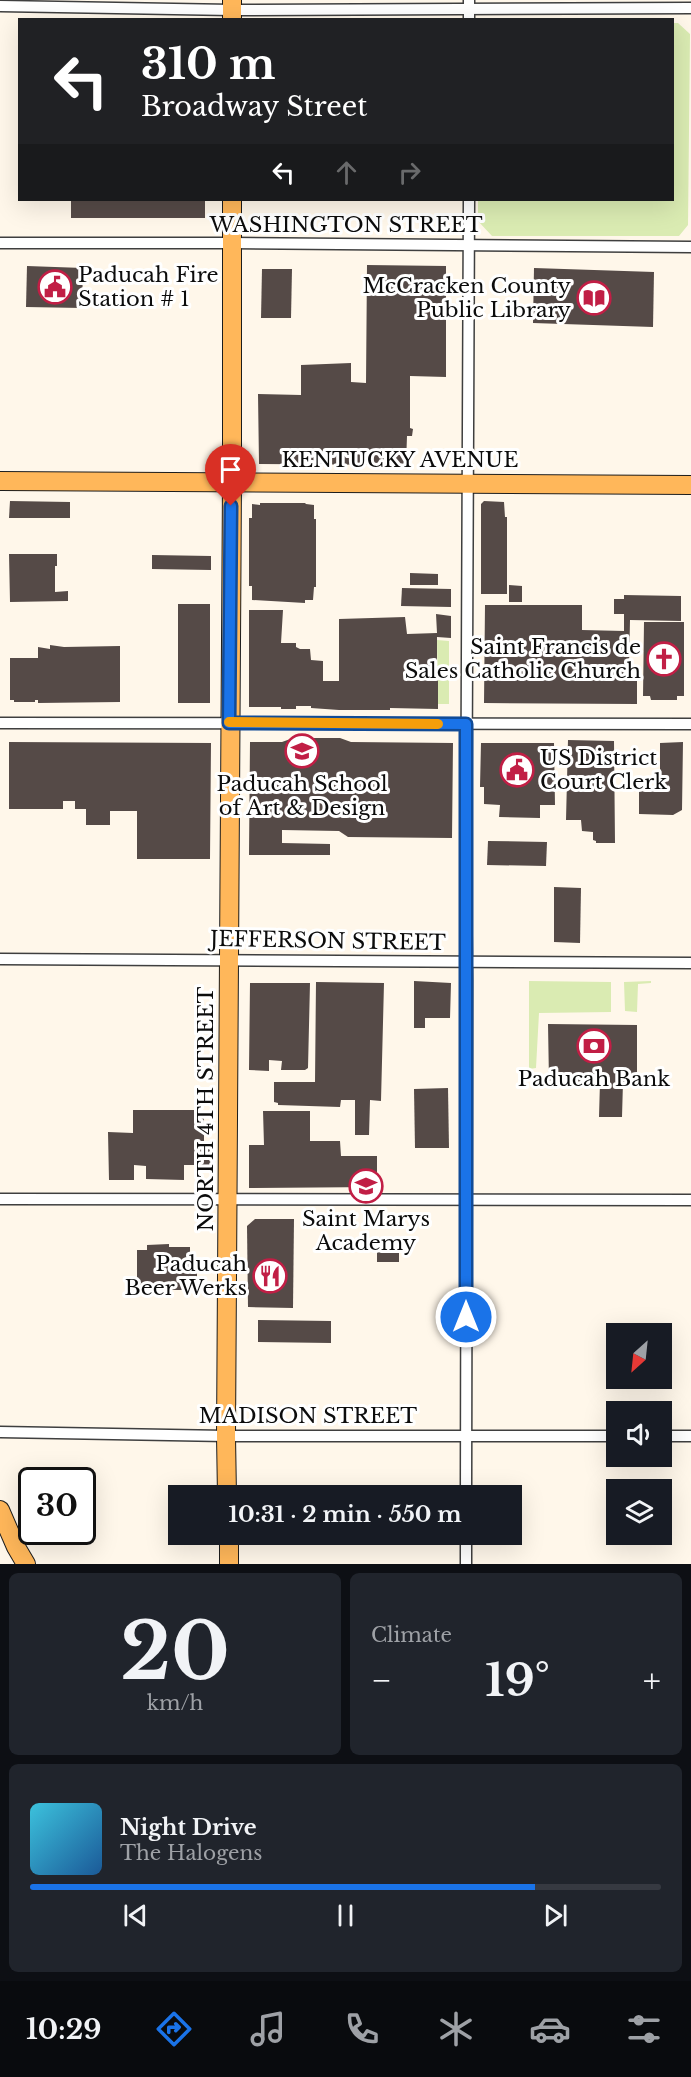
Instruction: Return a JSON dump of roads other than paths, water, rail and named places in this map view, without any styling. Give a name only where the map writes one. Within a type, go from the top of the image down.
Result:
[{"type":"main road","name":"NORTH 4TH STREET","points":[[227,1485],[232,201]]},
{"type":"main road","name":"KENTUCKY AVENUE","points":[[0,482],[691,485]]},
{"type":"main road","points":[[0,1510],[26,1564]]},
{"type":"main road","points":[[229,1545],[230,1564]]},
{"type":"street","points":[[0,6],[232,10],[691,8]]},
{"type":"street","points":[[466,1485],[469,201]]},
{"type":"street","name":"WASHINGTON STREET","points":[[0,243],[691,247]]},
{"type":"street","points":[[0,723],[691,724]]},
{"type":"street","name":"JEFFERSON STREET","points":[[0,959],[691,963]]},
{"type":"street","points":[[0,1199],[691,1200]]},
{"type":"street","name":"MADISON STREET","points":[[0,1432],[226,1436],[606,1436]]},
{"type":"street","points":[[672,1436],[691,1436]]},
{"type":"street","points":[[466,1545],[466,1564]]},
{"type":"place","name":"Paducah Fire Station # 1","points":[[55,287]]},
{"type":"place","name":"McCracken County Public Library","points":[[594,298]]},
{"type":"place","name":"Saint Francis de Sales Catholic Church","points":[[664,659]]},
{"type":"place","name":"Paducah School of Art & Design","points":[[302,751]]},
{"type":"place","name":"US District Court Clerk","points":[[517,770]]},
{"type":"place","name":"Paducah Bank","points":[[594,1046]]},
{"type":"place","name":"Saint Marys Academy","points":[[366,1186]]},
{"type":"place","name":"Paducah Beer Werks","points":[[270,1276]]}]
